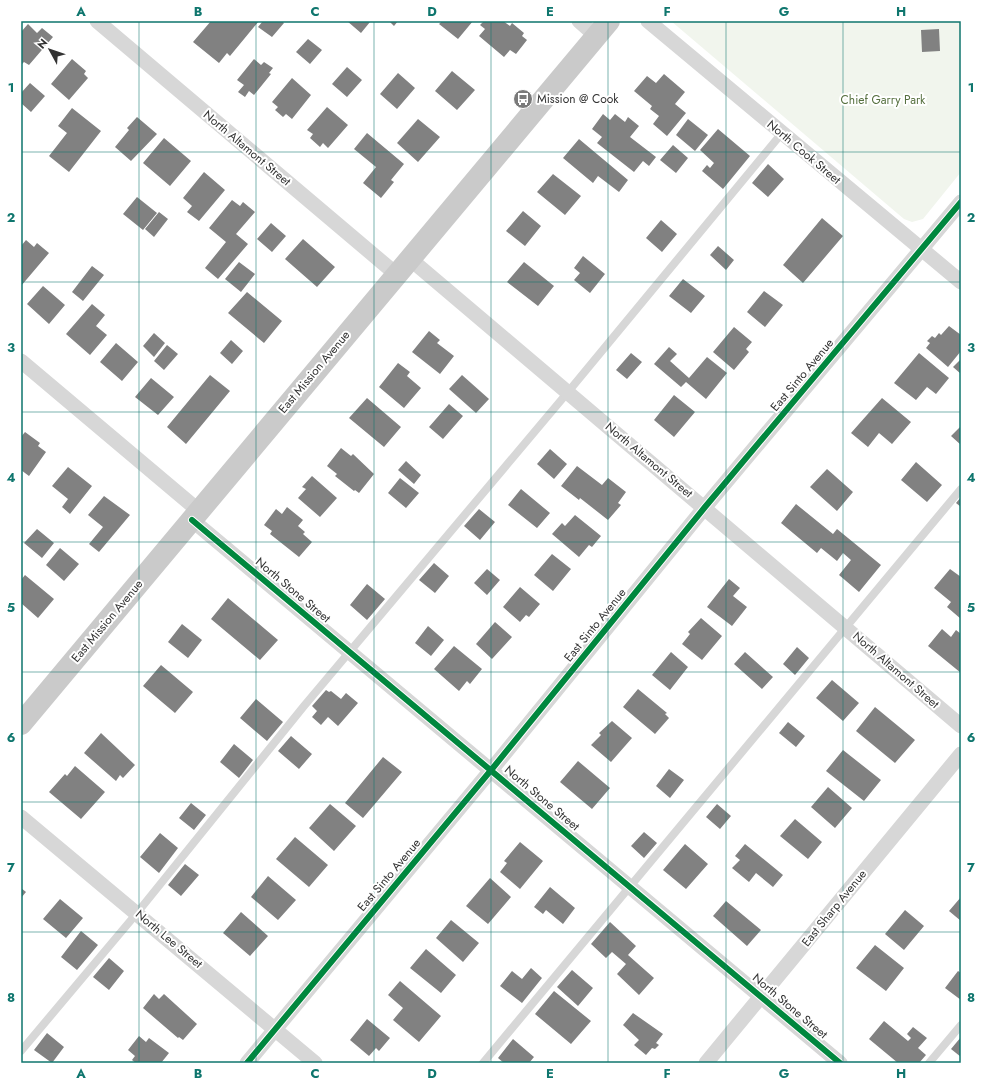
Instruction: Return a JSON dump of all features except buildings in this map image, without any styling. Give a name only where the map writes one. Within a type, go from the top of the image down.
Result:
[{"type":"main road","name":"East Mission Avenue","points":[[21,724],[602,28]]},
{"type":"street","name":"North Altamont Street","points":[[97,21],[403,266],[568,392],[961,726]]},
{"type":"street","points":[[579,21],[602,28]]},
{"type":"street","name":"North Cook Street","points":[[648,21],[961,282]]},
{"type":"street","name":"East Sinto Avenue","points":[[247,1063],[492,769],[705,507],[961,202]]},
{"type":"street","name":"North Stone Street","points":[[21,361],[350,652],[492,769],[840,1063]]},
{"type":"street","name":"East Sharp Avenue","points":[[706,1063],[961,754]]},
{"type":"street","name":"North Lee Street","points":[[21,817],[315,1063]]},
{"type":"lane","points":[[21,1051],[137,913],[235,790],[782,134]]},
{"type":"lane","points":[[483,1063],[847,628],[961,489]]},
{"type":"lane","points":[[929,1063],[961,1025]]},
{"type":"green space","name":"Chief Garry Park","points":[[671,21],[961,21],[961,172],[923,219],[912,222],[904,219]]},
{"type":"cycle path","points":[[247,1063],[492,769],[705,507],[961,202]]},
{"type":"cycle path","points":[[192,520],[840,1063]]},
{"type":"place","name":"Mission @ Cook","points":[[523,99]]}]
